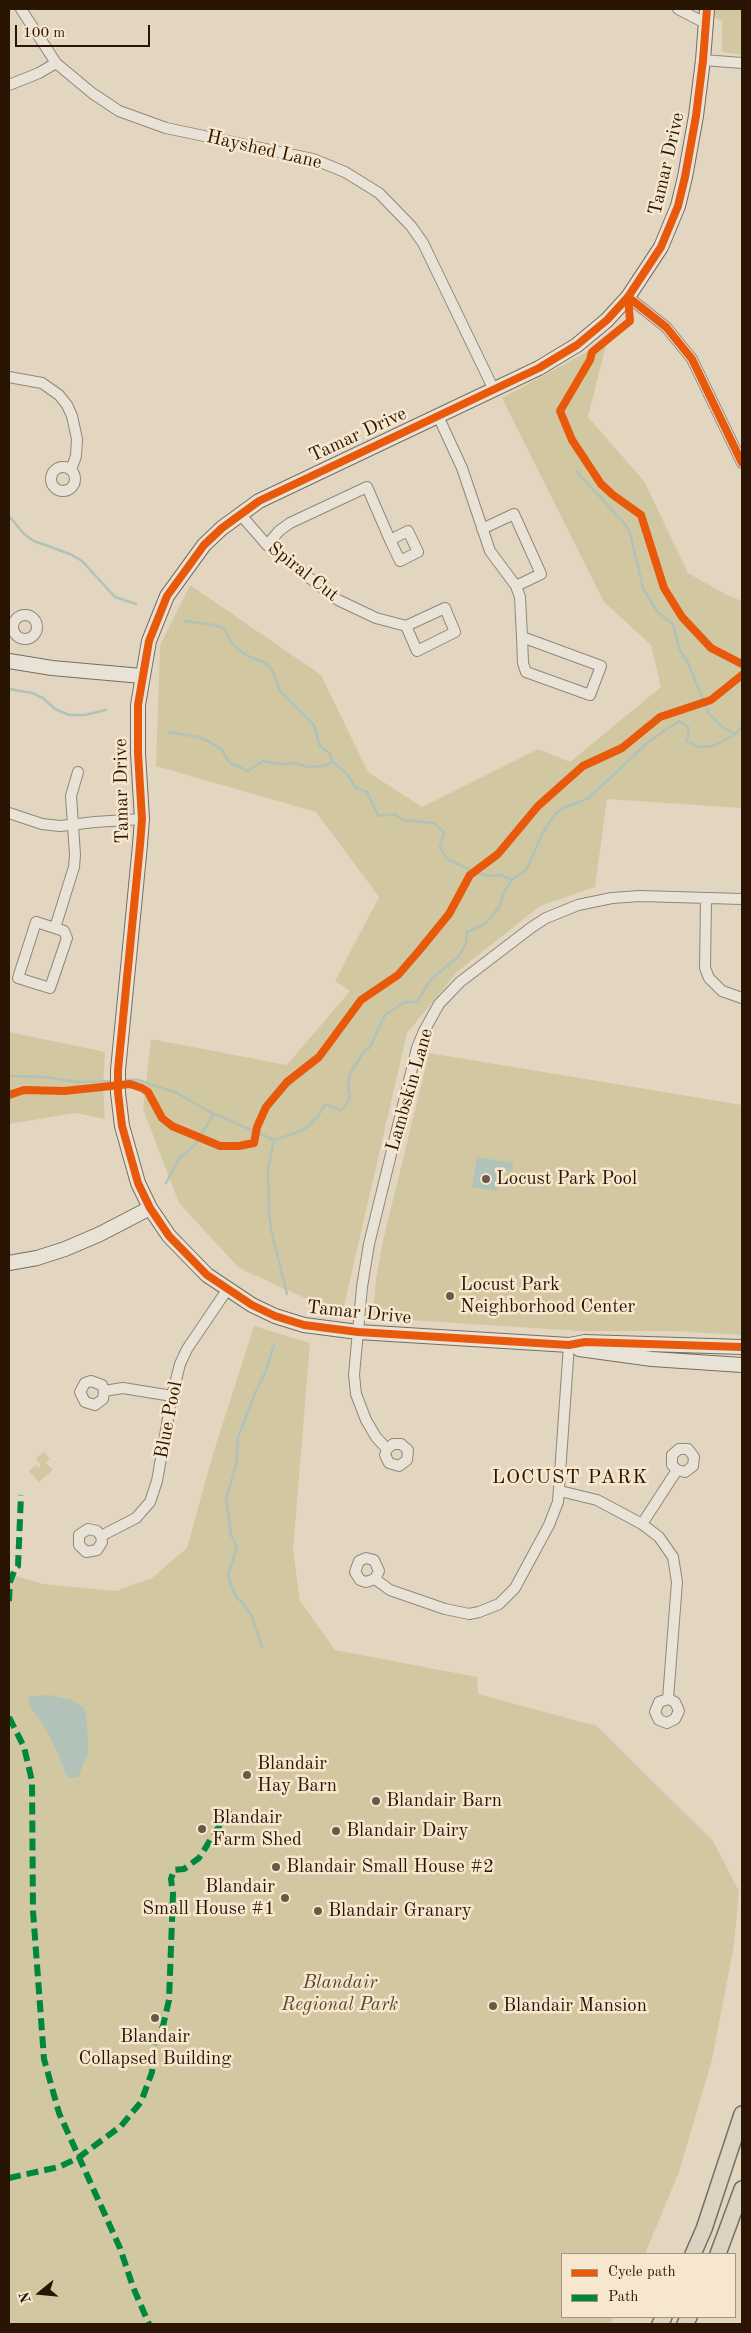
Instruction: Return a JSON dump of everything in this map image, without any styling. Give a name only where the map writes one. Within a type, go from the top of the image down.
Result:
[{"type":"main road","points":[[693,2253],[707,2220],[742,2114]]},
{"type":"main road","points":[[718,2253],[742,2189]]},
{"type":"street","name":"Hayshed Lane","points":[[21,9],[56,63],[73,79],[106,103],[144,121],[166,128],[313,159],[345,172],[379,193],[411,226],[423,243],[494,390]]},
{"type":"street","points":[[678,9],[707,24]]},
{"type":"street","name":"Tamar Drive","points":[[707,9],[704,60],[685,177],[678,206],[661,247],[628,297],[577,345],[539,368],[281,489],[240,514],[204,545],[168,596],[149,641],[142,676],[137,727],[142,819],[118,1070],[118,1093],[122,1126],[128,1151],[150,1208],[169,1236],[207,1276],[227,1290],[275,1316],[304,1325],[358,1332],[569,1345],[585,1342],[742,1347]]},
{"type":"street","points":[[704,60],[742,63]]},
{"type":"street","points":[[9,85],[39,73],[56,63]]},
{"type":"street","points":[[628,297],[666,327],[692,359],[742,463]]},
{"type":"street","points":[[9,377],[42,383],[59,395],[67,405],[72,416],[77,439],[76,456],[71,470]]},
{"type":"street","points":[[438,416],[462,468],[490,550],[516,586],[520,597],[523,662],[526,672],[590,695],[601,666],[522,637]]},
{"type":"street","points":[[267,546],[290,523],[367,487],[390,540]]},
{"type":"street","name":"Spiral Cut","points":[[240,514],[267,546],[338,600],[376,618],[406,626]]},
{"type":"street","points":[[482,529],[514,514],[541,574],[516,586]]},
{"type":"street","points":[[445,608],[455,632],[417,651],[406,626],[445,608]]},
{"type":"street","points":[[9,662],[142,676]]},
{"type":"street","points":[[55,928],[74,867],[71,796],[78,772]]},
{"type":"street","points":[[9,813],[51,826],[142,819]]},
{"type":"street","name":"Lambskin Lane","points":[[387,1449],[376,1437],[366,1420],[356,1394],[354,1376],[358,1332],[369,1244],[417,1048],[439,1004],[460,982],[532,928],[562,911],[578,905],[619,897],[742,899]]},
{"type":"street","points":[[706,899],[705,968],[709,978],[722,991],[742,998]]},
{"type":"street","points":[[36,922],[55,928],[64,932],[67,938],[50,988],[18,978],[36,922]]},
{"type":"street","points":[[9,1263],[37,1258],[65,1249],[100,1234],[150,1208]]},
{"type":"street","name":"Blue Pool","points":[[101,1536],[136,1518],[150,1502],[157,1481],[178,1370],[187,1349],[227,1290]]},
{"type":"street","points":[[375,1579],[390,1590],[457,1612],[479,1612],[499,1604],[515,1588],[549,1525],[560,1491],[569,1345]]},
{"type":"street","name":"Tamar Drive","points":[[569,1345],[585,1351],[742,1364]]},
{"type":"street","points":[[104,1391],[123,1388],[172,1396]]},
{"type":"street","points":[[642,1524],[677,1470]]},
{"type":"street","points":[[560,1491],[597,1500],[642,1524],[667,1546],[676,1568],[677,1582],[668,1699]]},
{"type":"green space","points":[[698,9],[742,9],[742,55],[722,52],[722,21]]},
{"type":"green space","points":[[607,341],[588,417],[644,481],[688,573],[725,594],[742,601],[742,808],[607,799],[595,887],[540,906],[458,971],[407,1033],[343,1310],[309,1300],[239,1268],[179,1203],[143,1109],[151,1039],[287,1065],[350,991],[335,981],[379,897],[316,812],[156,766],[160,645],[190,585],[321,675],[368,772],[422,807],[538,749],[570,762],[661,687],[651,645],[604,602],[502,398]]},
{"type":"green space","points":[[9,1032],[105,1052],[103,1087],[105,1119],[75,1113],[9,1124]]},
{"type":"green space","points":[[429,1053],[742,1105],[742,1335],[672,1331],[581,1331],[376,1318],[373,1314],[376,1279],[382,1245]]},
{"type":"green space","name":"Blandair Regional Park","points":[[254,1326],[310,1343],[293,1550],[300,1601],[335,1650],[477,1677],[478,1694],[597,1726],[713,1841],[739,1891],[734,1945],[712,2060],[679,2172],[645,2253],[561,2253],[561,2318],[613,2318],[610,2324],[9,2324],[9,1574],[43,1584],[116,1591],[152,1578],[187,1548],[213,1454]]},
{"type":"green space","points":[[44,1452],[50,1459],[46,1463],[53,1470],[39,1482],[29,1471],[36,1465],[38,1468],[41,1465],[36,1459]]},
{"type":"shaded area","name":"Locust Park Pool","points":[[477,1157],[513,1163],[512,1171],[500,1172],[497,1191],[472,1187]]},
{"type":"shaded area","points":[[49,1695],[72,1700],[84,1708],[87,1722],[88,1753],[78,1777],[70,1778],[65,1773],[58,1753],[43,1724],[29,1705],[28,1699],[31,1696]]},
{"type":"waterway","points":[[576,471],[625,524],[630,533],[643,588],[656,610],[673,625],[680,650],[688,663],[709,714],[724,728],[736,734]]},
{"type":"waterway","points":[[9,516],[24,534],[34,541],[70,554],[82,561],[115,597],[136,604]]},
{"type":"waterway","points":[[185,621],[222,628],[227,633],[232,644],[246,655],[266,663],[272,670],[280,691],[314,725],[320,746],[330,754],[333,762],[347,774],[356,788],[367,792],[378,815],[395,814],[403,820],[434,823],[444,832],[440,848],[447,859],[477,873],[489,876],[501,875],[512,880]]},
{"type":"waterway","points":[[9,689],[32,693],[43,698],[55,709],[69,715],[85,715],[106,710]]},
{"type":"waterway","points":[[122,1080],[138,1080],[177,1093],[208,1111],[274,1140],[306,1128],[318,1116],[324,1106],[327,1105],[340,1110],[345,1107],[350,1097],[348,1085],[350,1074],[363,1053],[370,1047],[385,1015],[405,1002],[417,1002],[431,979],[459,956],[466,943],[467,932],[485,924],[499,907],[505,890],[512,880],[527,869],[542,834],[555,814],[563,808],[589,798],[648,742],[679,721],[689,728],[687,741],[698,747],[713,746],[736,734],[742,726]]},
{"type":"waterway","points":[[169,732],[198,737],[212,743],[221,749],[230,763],[248,771],[263,761],[282,764],[295,763],[308,767],[324,766],[333,762]]},
{"type":"waterway","points":[[9,1076],[44,1077],[78,1082],[114,1081]]},
{"type":"waterway","points":[[166,1183],[179,1159],[195,1145],[214,1113]]},
{"type":"waterway","points":[[274,1140],[268,1169],[269,1213],[271,1229],[287,1294]]},
{"type":"waterway","points":[[262,1647],[252,1617],[243,1603],[236,1597],[228,1575],[237,1547],[231,1535],[226,1498],[236,1466],[238,1437],[265,1373],[274,1345]]},
{"type":"marked path","points":[[9,1601],[10,1582],[18,1566],[21,1495]]},
{"type":"marked path","points":[[9,1717],[24,1747],[32,1781],[33,1911],[44,2059],[59,2113],[120,2248],[133,2287],[149,2324]]},
{"type":"marked path","points":[[9,2178],[59,2167],[78,2158],[121,2126],[141,2102],[152,2072],[155,2041],[163,2026],[169,2000],[173,1894],[171,1879],[174,1870],[184,1869],[199,1858],[230,1809]]},
{"type":"cycle path","points":[[707,9],[696,116],[678,206],[661,247],[628,297],[607,320],[577,345],[539,368],[259,501],[222,528],[204,545],[167,596],[149,641],[138,705],[138,753],[142,819],[118,1070],[118,1093],[122,1126],[138,1183],[150,1208],[169,1236],[207,1275],[252,1305],[275,1316],[304,1325],[358,1332],[569,1345],[585,1342],[742,1347]]},
{"type":"cycle path","points":[[628,297],[630,321],[592,352],[590,360],[560,411],[572,440],[601,484],[641,515],[664,588],[682,617],[711,648],[742,664]]},
{"type":"cycle path","points":[[628,297],[666,327],[692,359],[742,463]]},
{"type":"cycle path","points":[[9,1095],[24,1090],[64,1091],[130,1084],[148,1092],[162,1118],[172,1126],[220,1146],[239,1146],[254,1143],[257,1127],[266,1107],[287,1082],[319,1057],[361,1000],[398,975],[449,914],[470,875],[498,854],[538,806],[583,766],[622,748],[660,717],[711,700],[742,675]]},
{"type":"place","name":"Locust Park Pool","points":[[486,1179]]},
{"type":"place","name":"Locust Park Neighborhood Center","points":[[450,1296]]},
{"type":"place","name":"Blandair Hay Barn","points":[[247,1775]]},
{"type":"place","name":"Blandair Barn","points":[[376,1801]]},
{"type":"place","name":"Blandair Farm Shed","points":[[202,1829]]},
{"type":"place","name":"Blandair Dairy","points":[[336,1831]]},
{"type":"place","name":"Blandair Small House #2","points":[[276,1867]]},
{"type":"place","name":"Blandair Small House #1","points":[[285,1898]]},
{"type":"place","name":"Blandair Granary","points":[[318,1911]]},
{"type":"place","name":"Blandair Mansion","points":[[493,2006]]},
{"type":"place","name":"Blandair Collapsed Building","points":[[155,2018]]},
{"type":"district","name":"LOCUST PARK","points":[[570,1478]]}]
